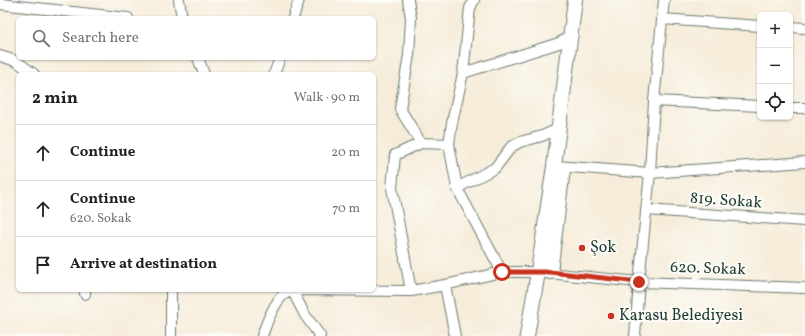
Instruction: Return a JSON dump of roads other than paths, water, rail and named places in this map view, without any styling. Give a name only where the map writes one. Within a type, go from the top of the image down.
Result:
[{"type":"main road","points":[[558,166],[558,129],[575,0]]},
{"type":"main road","points":[[527,336],[544,272],[558,166],[571,90],[582,0]]},
{"type":"street","points":[[179,0],[182,16]]},
{"type":"street","points":[[294,16],[299,0]]},
{"type":"street","points":[[408,0],[411,18],[409,55],[400,109],[421,143]]},
{"type":"street","points":[[474,0],[470,8],[462,73],[449,144],[457,188],[502,272]]},
{"type":"street","points":[[636,336],[639,282],[650,173],[654,101],[664,0]]},
{"type":"street","points":[[0,4],[110,16]]},
{"type":"street","points":[[662,19],[757,26]]},
{"type":"street","points":[[793,28],[805,28]]},
{"type":"street","points":[[462,73],[559,43],[570,36]]},
{"type":"street","points":[[0,56],[16,61],[31,72]]},
{"type":"street","points":[[199,60],[203,72]]},
{"type":"street","points":[[275,72],[279,60]]},
{"type":"street","points":[[654,101],[757,106]]},
{"type":"street","points":[[793,108],[805,108]]},
{"type":"street","points":[[457,188],[495,168],[511,147],[520,142],[542,136],[558,129]]},
{"type":"street","points":[[411,290],[392,188],[395,155],[421,143],[449,144]]},
{"type":"street","points":[[558,166],[650,173],[805,162]]},
{"type":"street","name":"819. Sokak","points":[[646,210],[805,221]]},
{"type":"street","name":"620. Sokak","points":[[376,290],[411,290],[445,285],[502,272],[544,272],[639,282],[805,288]]},
{"type":"street","points":[[445,285],[455,336]]},
{"type":"street","points":[[171,292],[171,336]]},
{"type":"street","points":[[262,336],[267,322],[278,302],[288,292]]},
{"type":"street","points":[[292,292],[305,315],[320,336]]},
{"type":"place","name":"Şok","points":[[582,248]]},
{"type":"place","name":"Karasu Belediyesi","points":[[611,316]]}]
